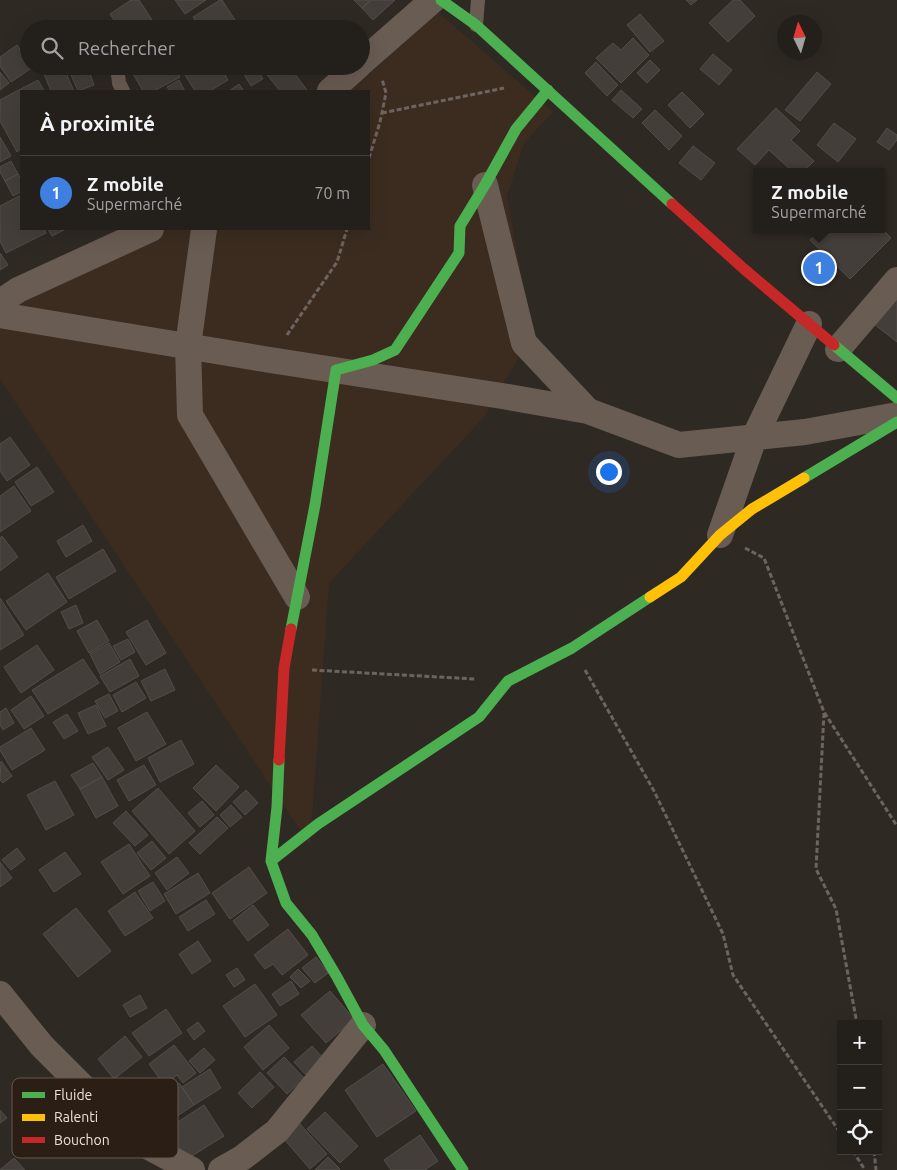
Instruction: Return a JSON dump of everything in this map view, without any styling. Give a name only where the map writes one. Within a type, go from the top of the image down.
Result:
[{"type":"street","points":[[370,56],[433,0]]},
{"type":"street","points":[[441,0],[476,25],[744,269],[897,398]]},
{"type":"street","points":[[331,90],[348,75]]},
{"type":"street","points":[[336,370],[373,360],[395,350],[459,253],[460,226],[516,129],[548,90]]},
{"type":"street","points":[[485,185],[524,343],[588,411]]},
{"type":"street","points":[[0,302],[18,290],[149,230]]},
{"type":"street","points":[[204,230],[188,346],[190,415],[297,597]]},
{"type":"street","points":[[838,349],[897,280]]},
{"type":"street","points":[[0,314],[588,411],[679,445],[805,432],[897,415]]},
{"type":"street","points":[[720,535],[754,438],[808,324]]},
{"type":"street","points":[[336,370],[315,505],[284,668],[277,807],[271,861],[286,903],[312,935],[363,1025],[384,1050],[463,1170]]},
{"type":"street","points":[[271,861],[318,824],[478,716],[508,681],[572,648],[681,577],[720,535],[752,509],[897,422]]},
{"type":"street","points":[[0,994],[42,1046],[74,1078]]},
{"type":"street","points":[[221,1170],[242,1158],[277,1131],[363,1025]]},
{"type":"street","points":[[170,1158],[192,1170]]},
{"type":"lane","points":[[476,25],[478,0]]},
{"type":"lane","points":[[118,75],[119,83],[123,90]]},
{"type":"path","points":[[370,70],[386,93],[370,155]]},
{"type":"path","points":[[382,113],[539,82]]},
{"type":"path","points":[[270,360],[337,262],[347,230]]},
{"type":"path","points":[[720,535],[764,558],[824,712],[897,826]]},
{"type":"path","points":[[572,648],[654,791],[723,934],[733,975],[837,1128]]},
{"type":"path","points":[[284,668],[508,681]]},
{"type":"path","points":[[824,712],[816,869],[836,909],[855,1020]]},
{"type":"path","points":[[856,1155],[865,1170]]},
{"type":"path","points":[[874,1155],[876,1170]]},
{"type":"shaded area","points":[[412,0],[424,0],[553,112],[524,143],[507,196],[532,335],[484,417],[329,583],[310,845],[0,379],[0,287],[119,230],[370,230],[370,90],[315,90],[331,75],[370,75],[370,39]]},
{"type":"building","points":[[131,0],[139,0],[152,20],[114,20],[110,14]]},
{"type":"building","points":[[175,0],[206,0],[185,14]]},
{"type":"building","points":[[222,0],[235,20],[195,20],[193,17]]},
{"type":"building","points":[[354,0],[371,0],[362,8]]},
{"type":"building","points":[[371,0],[395,0],[373,20],[362,8]]},
{"type":"building","points":[[686,0],[697,0],[691,5]]},
{"type":"building","points":[[733,0],[740,0],[755,16],[728,42],[709,23]]},
{"type":"building","points":[[640,14],[664,41],[650,52],[627,25]]},
{"type":"building","points":[[633,38],[649,55],[621,83],[596,58],[613,43],[621,50]]},
{"type":"building","points":[[17,45],[20,49],[21,75],[11,82],[0,66],[0,57]]},
{"type":"building","points":[[713,54],[732,70],[719,85],[700,69]]},
{"type":"building","points":[[650,60],[660,70],[647,83],[637,73]]},
{"type":"building","points":[[596,62],[618,85],[607,96],[585,73]]},
{"type":"building","points":[[0,72],[9,83],[0,90]]},
{"type":"building","points":[[817,72],[831,84],[800,121],[785,110]]},
{"type":"building","points":[[44,75],[67,75],[74,90],[51,90]]},
{"type":"building","points":[[71,75],[90,75],[94,85],[78,90]]},
{"type":"building","points":[[134,75],[179,75],[180,77],[156,90],[142,90]]},
{"type":"building","points":[[185,75],[225,75],[228,80],[212,90],[194,90]]},
{"type":"building","points":[[244,75],[261,75],[263,79],[251,86]]},
{"type":"building","points":[[267,75],[296,75],[307,90],[279,90]]},
{"type":"building","points":[[38,80],[43,90],[20,90],[20,150],[17,152],[0,121],[0,100]]},
{"type":"building","points":[[179,80],[184,90],[169,90],[167,87]]},
{"type":"building","points":[[239,84],[243,90],[230,90]]},
{"type":"building","points":[[621,90],[642,109],[633,118],[612,100]]},
{"type":"building","points":[[682,92],[704,114],[690,128],[668,105]]},
{"type":"building","points":[[776,108],[800,131],[791,140],[814,161],[807,168],[789,168],[769,150],[755,165],[737,149]]},
{"type":"building","points":[[655,110],[682,136],[669,150],[642,123]]},
{"type":"building","points":[[834,123],[856,139],[838,162],[817,145]]},
{"type":"building","points":[[887,128],[897,135],[897,140],[889,150],[877,142]]},
{"type":"building","points":[[0,137],[11,156],[0,162]]},
{"type":"building","points":[[693,146],[715,163],[701,180],[679,163]]},
{"type":"building","points":[[11,161],[18,174],[5,181],[0,172],[0,167]]},
{"type":"building","points":[[18,174],[20,177],[20,192],[13,196],[5,181]]},
{"type":"building","points":[[20,196],[20,230],[44,230],[46,233],[6,253],[0,241],[0,206]]},
{"type":"building","points":[[49,230],[64,230],[52,236]]},
{"type":"building","points":[[885,232],[891,238],[850,279],[810,240],[816,233]]},
{"type":"building","points":[[0,253],[8,265],[0,270]]},
{"type":"building","points":[[897,297],[897,342],[874,324]]},
{"type":"building","points":[[10,437],[30,465],[7,481],[0,471],[0,444]]},
{"type":"building","points":[[37,467],[54,492],[31,506],[15,482]]},
{"type":"building","points":[[14,486],[31,511],[0,532],[0,496]]},
{"type":"building","points":[[83,525],[92,541],[66,557],[57,541]]},
{"type":"building","points":[[2,536],[18,557],[0,571],[0,538]]},
{"type":"building","points":[[103,549],[116,571],[69,599],[56,577]]},
{"type":"building","points":[[48,573],[67,602],[26,630],[6,601]]},
{"type":"building","points":[[0,598],[24,635],[0,650]]},
{"type":"building","points":[[76,605],[83,623],[69,629],[61,612]]},
{"type":"building","points":[[97,620],[109,641],[89,653],[77,631]]},
{"type":"building","points":[[147,620],[166,653],[146,665],[126,632]]},
{"type":"building","points":[[128,639],[135,652],[121,660],[113,646]]},
{"type":"building","points":[[109,643],[120,662],[100,674],[90,654]]},
{"type":"building","points":[[37,645],[54,670],[21,693],[4,667]]},
{"type":"building","points":[[83,659],[99,683],[48,714],[32,690]]},
{"type":"building","points":[[130,659],[139,676],[110,692],[100,676]]},
{"type":"building","points":[[165,669],[175,690],[151,701],[141,681]]},
{"type":"building","points":[[136,682],[146,698],[122,712],[113,695]]},
{"type":"building","points":[[109,694],[118,711],[105,718],[95,701]]},
{"type":"building","points":[[31,696],[44,716],[24,729],[11,710]]},
{"type":"building","points":[[96,705],[106,726],[88,734],[78,713]]},
{"type":"building","points":[[6,708],[14,723],[3,730],[0,725],[0,712]]},
{"type":"building","points":[[147,712],[166,744],[136,761],[118,728]]},
{"type":"building","points":[[67,714],[78,731],[64,739],[53,722]]},
{"type":"building","points":[[31,728],[45,750],[12,770],[0,747]]},
{"type":"building","points":[[181,740],[194,764],[160,782],[148,758]]},
{"type":"building","points":[[108,747],[124,770],[108,780],[92,757]]},
{"type":"building","points":[[1,761],[12,776],[3,783],[0,780]]},
{"type":"building","points":[[93,763],[102,777],[80,789],[71,775]]},
{"type":"building","points":[[144,765],[156,785],[129,801],[117,780]]},
{"type":"building","points":[[216,765],[239,787],[216,811],[193,788]]},
{"type":"building","points":[[102,777],[118,806],[96,818],[80,789]]},
{"type":"building","points":[[55,781],[74,815],[46,830],[27,795]]},
{"type":"building","points":[[158,788],[195,831],[169,854],[132,811]]},
{"type":"building","points":[[246,790],[258,803],[245,815],[233,802]]},
{"type":"building","points":[[202,801],[214,815],[200,827],[188,813]]},
{"type":"building","points":[[231,805],[242,817],[230,827],[220,815]]},
{"type":"building","points":[[126,811],[148,835],[135,846],[113,823]]},
{"type":"building","points":[[217,817],[228,828],[200,854],[189,843]]},
{"type":"building","points":[[152,841],[166,858],[151,870],[137,853]]},
{"type":"building","points":[[129,844],[150,876],[123,894],[101,862]]},
{"type":"building","points":[[17,848],[25,859],[11,870],[2,860]]},
{"type":"building","points":[[65,852],[81,874],[54,892],[39,870]]},
{"type":"building","points":[[177,857],[189,873],[167,890],[155,873]]},
{"type":"building","points":[[0,862],[12,878],[0,887]]},
{"type":"building","points":[[249,867],[267,893],[230,919],[212,893]]},
{"type":"building","points":[[198,873],[210,893],[176,914],[164,894]]},
{"type":"building","points":[[153,882],[165,901],[150,911],[138,891]]},
{"type":"building","points":[[135,892],[153,918],[125,936],[108,911]]},
{"type":"building","points":[[206,900],[215,914],[188,931],[179,917]]},
{"type":"building","points":[[253,905],[269,925],[248,941],[233,921]]},
{"type":"building","points":[[76,908],[111,951],[78,977],[43,934]]},
{"type":"building","points":[[288,929],[308,955],[282,975],[273,964],[265,969],[254,955]]},
{"type":"building","points":[[198,941],[211,961],[192,974],[179,954]]},
{"type":"building","points":[[316,957],[328,973],[315,983],[302,968]]},
{"type":"building","points":[[237,968],[245,980],[234,987],[226,975]]},
{"type":"building","points":[[298,969],[310,981],[301,988],[290,977]]},
{"type":"building","points":[[291,981],[299,994],[280,1006],[272,994]]},
{"type":"building","points":[[255,984],[277,1015],[245,1037],[223,1006]]},
{"type":"building","points":[[330,991],[354,1019],[326,1043],[301,1015]]},
{"type":"building","points":[[140,995],[147,1008],[130,1017],[123,1005]]},
{"type":"building","points":[[166,1009],[182,1033],[149,1056],[132,1033]]},
{"type":"building","points":[[198,1022],[205,1031],[194,1040],[187,1030]]},
{"type":"building","points":[[269,1025],[289,1048],[263,1070],[244,1047]]},
{"type":"building","points":[[125,1036],[142,1057],[115,1078],[113,1078],[98,1059]]},
{"type":"building","points":[[174,1045],[196,1073],[183,1083],[177,1075],[173,1078],[159,1078],[149,1064]]},
{"type":"building","points":[[312,1046],[324,1059],[307,1076],[294,1062]]},
{"type":"building","points":[[204,1048],[215,1060],[200,1073],[189,1061]]},
{"type":"building","points":[[284,1057],[304,1078],[287,1094],[267,1073]]},
{"type":"building","points":[[383,1064],[416,1111],[377,1137],[345,1090]]},
{"type":"building","points":[[210,1069],[221,1088],[194,1105],[182,1087]]},
{"type":"building","points":[[260,1072],[274,1087],[252,1108],[238,1093]]},
{"type":"building","points":[[178,1084],[194,1105],[178,1115]]},
{"type":"building","points":[[204,1105],[224,1136],[187,1159],[178,1146],[178,1122]]},
{"type":"building","points":[[0,1110],[7,1118],[0,1123]]},
{"type":"building","points":[[325,1112],[358,1146],[340,1163],[307,1129]]},
{"type":"building","points":[[300,1124],[327,1154],[310,1169],[283,1138]]},
{"type":"building","points":[[420,1135],[438,1161],[425,1170],[391,1170],[384,1160]]},
{"type":"building","points":[[328,1157],[339,1170],[315,1170]]},
{"type":"building","points":[[14,1158],[25,1170],[0,1170]]},
{"type":"traffic: fast","points":[[441,0],[476,25],[672,204]]},
{"type":"traffic: fast","points":[[291,629],[315,505],[336,370],[373,360],[395,350],[459,253],[460,226],[516,129],[548,90]]},
{"type":"traffic: fast","points":[[834,345],[897,398]]},
{"type":"traffic: fast","points":[[804,478],[897,422]]},
{"type":"traffic: fast","points":[[271,861],[318,824],[479,717],[508,681],[572,648],[650,597]]},
{"type":"traffic: fast","points":[[279,760],[277,807],[271,861],[286,903],[312,935],[363,1025],[384,1050],[463,1170]]},
{"type":"traffic: slow","points":[[650,597],[681,577],[720,535],[752,509],[804,478]]},
{"type":"traffic: jam","points":[[672,204],[744,269],[834,345]]},
{"type":"traffic: jam","points":[[279,760],[284,668],[291,629]]},
{"type":"place","name":"Z mobile","points":[[819,268]]}]
